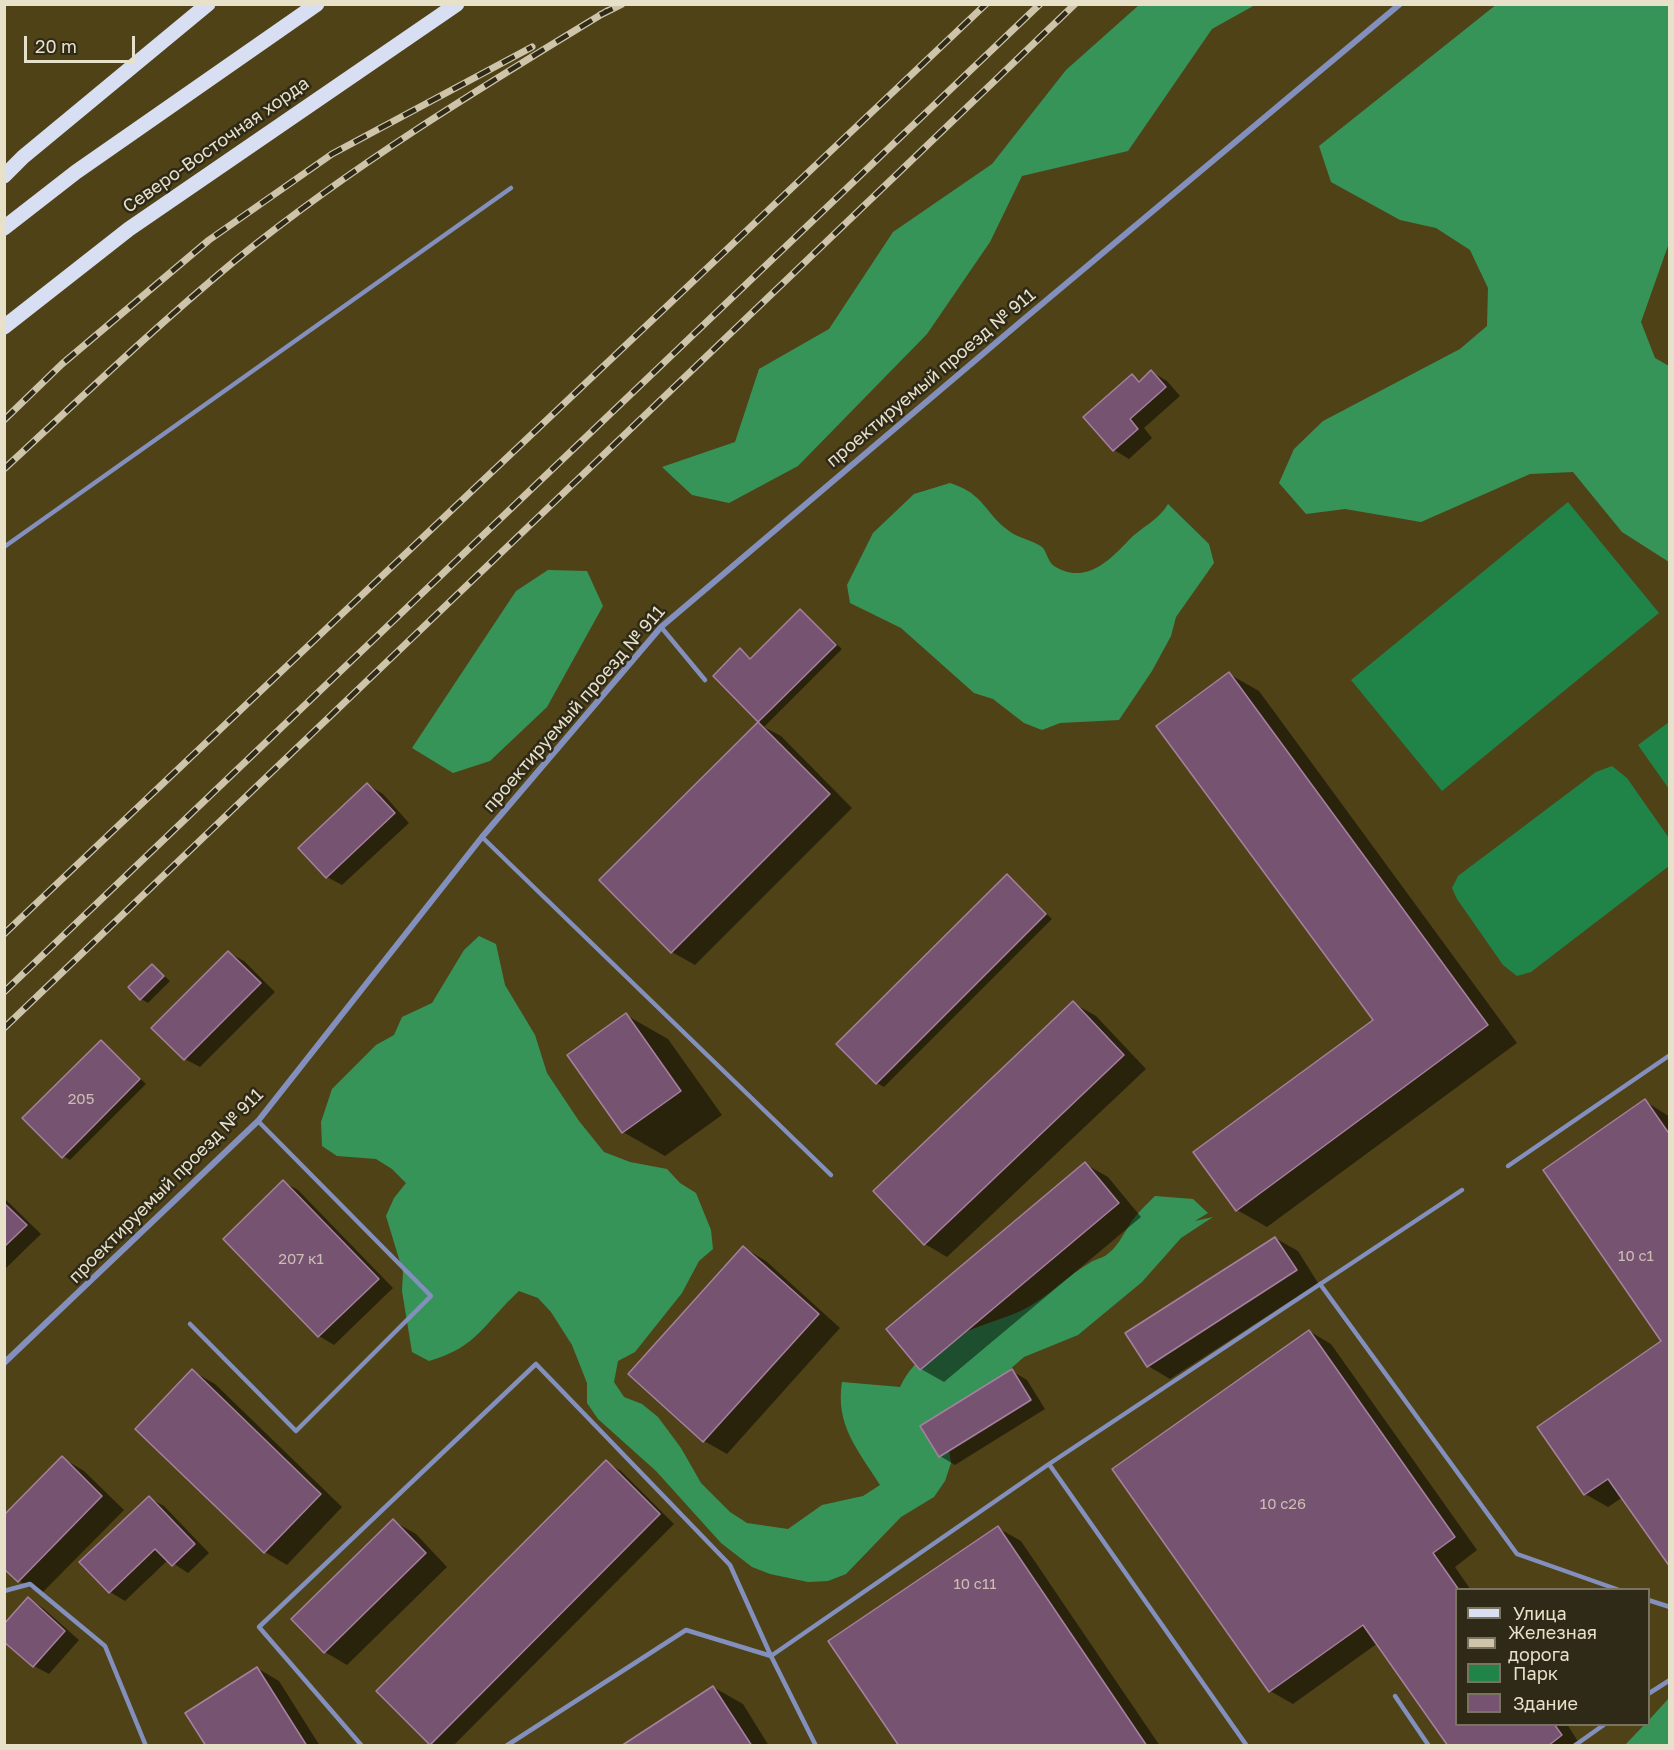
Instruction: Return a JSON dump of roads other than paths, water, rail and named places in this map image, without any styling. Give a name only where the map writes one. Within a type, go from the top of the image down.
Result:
[{"type":"main road","points":[[4,176],[23,157],[208,4]]},
{"type":"main road","points":[[4,228],[76,172],[316,4]]},
{"type":"main road","name":"Северо-Восточная хорда","points":[[4,327],[129,229],[457,4]]},
{"type":"street","name":"проектируемый проезд № 911","points":[[4,1363],[258,1121],[482,837],[661,627],[1024,318],[1400,4]]},
{"type":"lane","points":[[4,547],[511,188]]},
{"type":"lane","points":[[661,627],[705,680]]},
{"type":"lane","points":[[482,837],[831,1175]]},
{"type":"lane","points":[[1508,1166],[1670,1055]]},
{"type":"lane","points":[[190,1324],[296,1431],[431,1296],[258,1121]]},
{"type":"lane","points":[[771,1656],[1049,1464],[1462,1190]]},
{"type":"lane","points":[[1320,1284],[1517,1554],[1613,1588]]},
{"type":"lane","points":[[362,1746],[259,1627],[536,1364],[730,1565],[771,1656],[816,1746]]},
{"type":"lane","points":[[1049,1464],[1247,1746]]},
{"type":"lane","points":[[4,1591],[30,1584],[105,1646],[146,1746]]},
{"type":"lane","points":[[1650,1601],[1670,1607]]},
{"type":"lane","points":[[506,1746],[686,1630],[771,1656]]},
{"type":"lane","points":[[1650,1693],[1670,1680]]},
{"type":"lane","points":[[1395,1696],[1428,1746]]},
{"type":"lane","points":[[1575,1746],[1604,1726]]},
{"type":"railway","points":[[600,15],[622,4]]},
{"type":"railway","points":[[4,934],[986,4]]},
{"type":"railway","points":[[4,992],[1040,4]]},
{"type":"railway","points":[[4,1028],[1075,4]]},
{"type":"railway","points":[[4,469],[178,310],[281,225],[326,191],[418,129],[607,11]]},
{"type":"railway","points":[[4,420],[62,364],[209,240],[332,154],[532,47]]}]
